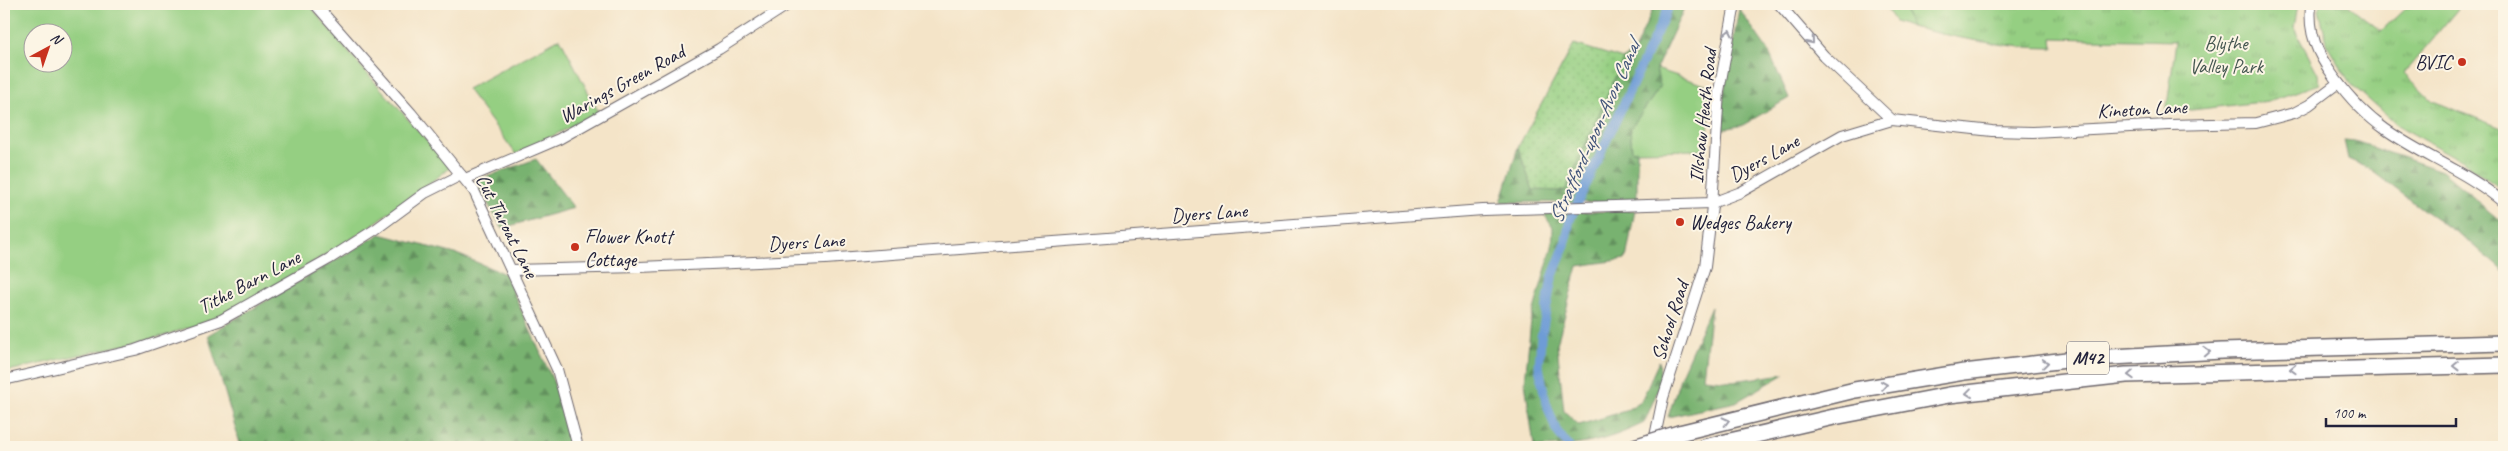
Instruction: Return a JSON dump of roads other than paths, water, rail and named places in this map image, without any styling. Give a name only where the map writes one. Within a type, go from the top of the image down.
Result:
[{"type":"highway","name":"M42","points":[[1634,447],[1679,433],[1855,390],[1964,372],[2075,359],[2222,351],[2504,343]]},
{"type":"highway","name":"M42","points":[[1704,447],[1834,416],[1949,395],[2126,375],[2504,365]]},
{"type":"street","name":"Cut Throat Lane","points":[[315,4],[463,177],[480,202],[556,369],[578,447]]},
{"type":"street","name":"Warings Green Road","points":[[463,177],[559,139],[719,49],[789,4]]},
{"type":"street","name":"Illshaw Heath Road","points":[[1712,204],[1719,91],[1735,4]]},
{"type":"street","points":[[1779,4],[1824,56],[1892,120]]},
{"type":"street","points":[[2311,4],[2311,36],[2327,68],[2338,83],[2369,116],[2384,128],[2474,180],[2504,203]]},
{"type":"street","name":"Kineton Lane","points":[[1892,120],[1992,131],[2033,132],[2169,124],[2256,123],[2294,113],[2309,105],[2338,83]]},
{"type":"street","name":"Dyers Lane","points":[[510,270],[640,267],[825,259],[1483,210],[1712,204],[1741,192],[1842,135],[1892,120]]},
{"type":"street","name":"Tithe Barn Lane","points":[[4,380],[135,350],[221,320],[329,259],[376,229],[425,193],[463,177]]},
{"type":"street","name":"School Road","points":[[1652,447],[1663,398],[1705,267],[1712,204]]},
{"type":"waterway","name":"Stratford-upon-Avon Canal","points":[[1569,447],[1556,430],[1546,402],[1539,367],[1541,338],[1552,278],[1565,245],[1570,219],[1670,4]]},
{"type":"place","name":"BVIC","points":[[2462,62]]},
{"type":"place","name":"Wedges Bakery","points":[[1680,222]]},
{"type":"place","name":"Flower Knott Cottage","points":[[575,247]]},
{"type":"park label","name":"Blythe Valley Park","points":[[2226,54]]}]
